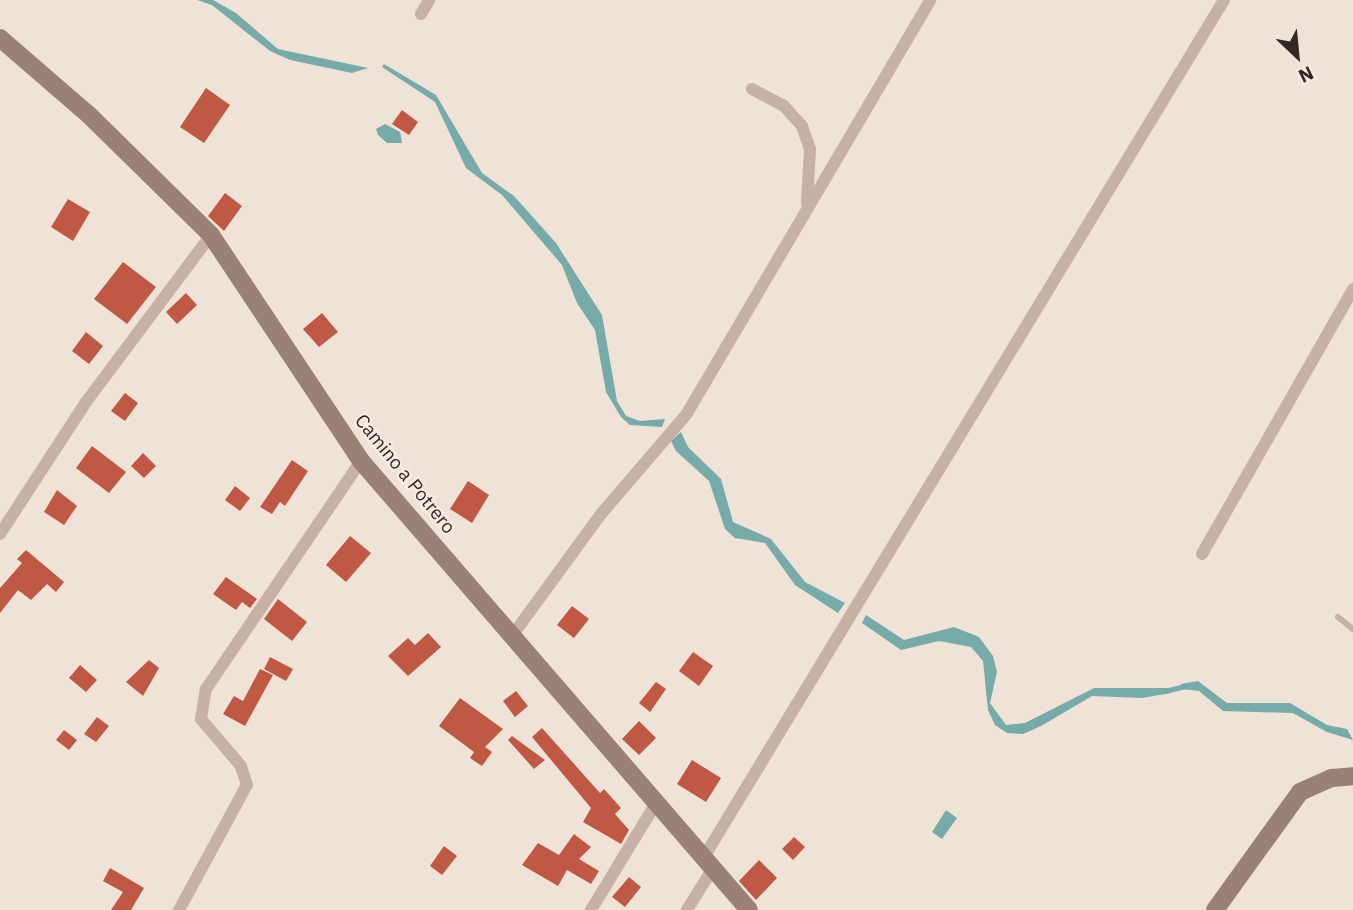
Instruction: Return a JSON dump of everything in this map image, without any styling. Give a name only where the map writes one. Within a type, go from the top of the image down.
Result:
[{"type":"street","points":[[421,14],[429,0]]},
{"type":"street","points":[[512,636],[626,481],[686,415],[930,0]]},
{"type":"street","points":[[687,910],[709,863],[1224,0]]},
{"type":"street","name":"Camino a Potrero","points":[[0,38],[89,115],[211,235],[361,461],[749,910]]},
{"type":"street","points":[[752,89],[784,106],[803,126],[810,149],[806,211]]},
{"type":"street","points":[[0,534],[86,402],[211,235]]},
{"type":"street","points":[[1202,554],[1353,289]]},
{"type":"street","points":[[179,910],[247,785],[241,766],[201,719],[206,689],[361,461]]},
{"type":"street","points":[[1215,910],[1300,792],[1332,778],[1353,776]]},
{"type":"street","points":[[591,910],[656,803]]},
{"type":"lane","points":[[1338,617],[1353,629]]},
{"type":"water","points":[[197,0],[213,0],[236,13],[278,49],[368,68],[352,73],[290,60],[270,51],[212,5]]},
{"type":"water","points":[[384,64],[436,95],[482,173],[514,196],[556,243],[602,315],[617,401],[626,416],[640,421],[665,419],[662,427],[630,425],[621,417],[606,392],[595,330],[577,303],[562,265],[502,195],[466,168],[435,102],[382,67]]},
{"type":"water","points":[[385,124],[400,132],[402,143],[387,143],[378,135],[376,129]]},
{"type":"water","points":[[681,432],[688,447],[721,479],[733,522],[771,539],[805,582],[845,603],[838,613],[795,585],[765,543],[735,538],[725,529],[709,481],[676,451],[671,441]]},
{"type":"water","points":[[866,615],[904,640],[954,627],[979,637],[993,656],[997,672],[990,703],[1006,725],[1025,723],[1094,688],[1171,688],[1171,693],[1142,698],[1092,696],[1023,734],[1007,733],[995,725],[988,710],[983,661],[971,647],[939,641],[901,650],[862,623]]},
{"type":"water","points":[[1198,681],[1227,703],[1290,703],[1327,725],[1347,729],[1353,740],[1327,732],[1293,713],[1223,711],[1199,691],[1181,689],[1181,684]]},
{"type":"water","points":[[946,810],[957,818],[942,839],[932,832]]},
{"type":"building","points":[[206,88],[230,105],[204,143],[180,127]]},
{"type":"building","points":[[402,110],[418,122],[409,135],[392,124]]},
{"type":"building","points":[[225,193],[242,206],[224,231],[208,216]]},
{"type":"building","points":[[68,199],[90,212],[73,241],[51,227]]},
{"type":"building","points":[[123,262],[156,287],[127,324],[94,299]]},
{"type":"building","points":[[186,293],[197,305],[177,324],[166,312]]},
{"type":"building","points":[[322,313],[338,332],[319,347],[303,329]]},
{"type":"building","points":[[86,332],[103,346],[89,364],[72,351]]},
{"type":"building","points":[[125,393],[138,403],[125,421],[111,411]]},
{"type":"building","points":[[92,446],[126,472],[109,493],[76,468]]},
{"type":"building","points":[[143,453],[156,466],[144,478],[131,466]]},
{"type":"building","points":[[292,460],[308,471],[285,506],[280,502],[272,514],[260,507]]},
{"type":"building","points":[[468,481],[489,495],[472,523],[450,509]]},
{"type":"building","points":[[235,486],[250,498],[240,511],[225,500]]},
{"type":"building","points":[[57,490],[77,506],[64,525],[44,512]]},
{"type":"building","points":[[350,536],[371,553],[346,582],[326,565]]},
{"type":"building","points":[[26,550],[64,582],[56,592],[47,584],[31,600],[18,590],[0,613],[0,588],[22,563],[17,559]]},
{"type":"building","points":[[226,577],[257,599],[250,608],[242,602],[236,610],[213,594]]},
{"type":"building","points":[[278,599],[307,622],[292,641],[264,619]]},
{"type":"building","points":[[572,606],[589,619],[574,638],[557,625]]},
{"type":"building","points":[[428,633],[441,647],[408,676],[388,656],[408,638],[415,645]]},
{"type":"building","points":[[693,652],[713,666],[699,686],[679,671]]},
{"type":"building","points":[[270,657],[293,669],[286,681],[264,669]]},
{"type":"building","points":[[149,660],[159,668],[143,696],[126,682]]},
{"type":"building","points":[[80,665],[97,680],[86,692],[69,678]]},
{"type":"building","points":[[260,669],[273,675],[245,726],[223,714],[234,696],[243,701]]},
{"type":"building","points":[[656,682],[666,689],[650,712],[639,703]]},
{"type":"building","points":[[516,691],[528,706],[515,717],[503,701]]},
{"type":"building","points":[[460,698],[503,729],[485,747],[492,752],[482,766],[470,758],[474,752],[439,726]]},
{"type":"building","points":[[97,717],[109,726],[96,742],[84,734]]},
{"type":"building","points":[[639,721],[656,738],[639,755],[622,739]]},
{"type":"building","points":[[542,728],[600,793],[604,789],[621,808],[615,814],[629,830],[621,844],[583,822],[591,808],[532,737]]},
{"type":"building","points":[[64,730],[77,740],[69,750],[56,740]]},
{"type":"building","points":[[512,736],[545,760],[534,769],[508,740]]},
{"type":"building","points":[[692,760],[721,778],[706,802],[677,784]]},
{"type":"building","points":[[574,834],[591,847],[579,859],[599,871],[591,884],[567,870],[558,886],[522,865],[538,843],[559,855]]},
{"type":"building","points":[[794,837],[805,847],[793,860],[782,849]]},
{"type":"building","points":[[444,846],[457,856],[442,875],[430,866]]},
{"type":"building","points":[[759,860],[777,878],[756,900],[739,881]]},
{"type":"building","points":[[110,868],[144,888],[131,910],[111,910],[123,892],[103,881]]},
{"type":"building","points":[[629,877],[641,887],[625,907],[612,897]]},
{"type":"waterway","points":[[1164,691],[1185,686]]}]
